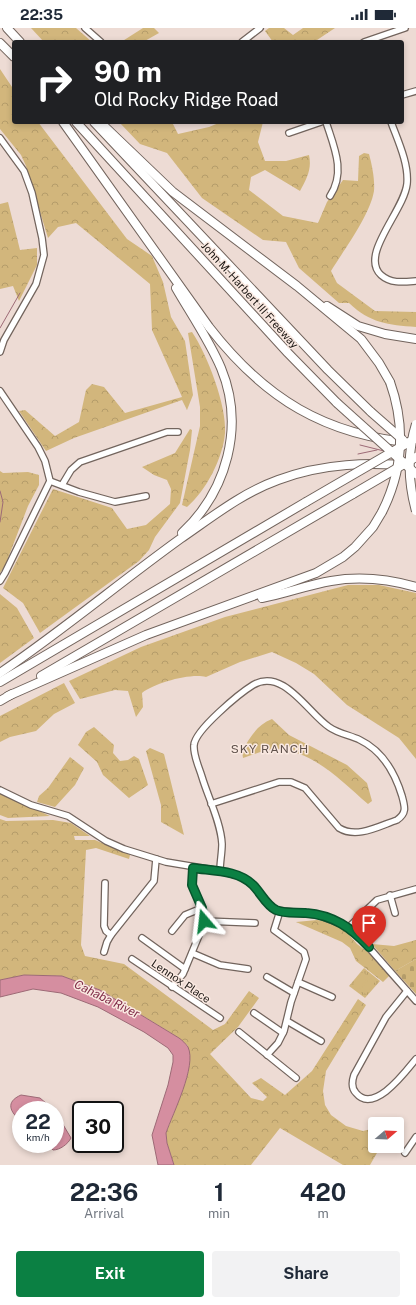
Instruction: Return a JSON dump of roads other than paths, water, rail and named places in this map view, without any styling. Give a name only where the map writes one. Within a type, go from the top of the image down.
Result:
[{"type":"highway","points":[[7,28],[18,40]]},
{"type":"highway","points":[[0,43],[12,55]]},
{"type":"highway","points":[[64,124],[224,347],[263,385],[301,411],[331,425],[387,441],[416,443]]},
{"type":"highway","name":"John M. Harbert III Freeway","points":[[78,124],[288,354],[337,403],[416,474]]},
{"type":"highway","name":"John M. Harbert III Freeway","points":[[96,124],[328,370],[371,412],[416,452]]},
{"type":"highway","points":[[8,696],[146,635],[239,602],[328,567],[355,547],[373,527],[394,486],[400,455],[400,420],[390,382],[380,363],[361,340],[297,286],[173,192],[102,124]]},
{"type":"highway","points":[[153,559],[188,527],[211,498],[225,469],[232,429],[230,403],[221,369],[154,249]]},
{"type":"highway","points":[[297,286],[358,326],[385,334],[416,339]]},
{"type":"highway","points":[[416,424],[409,466],[416,511]]},
{"type":"highway","points":[[0,682],[416,438]]},
{"type":"highway","points":[[0,701],[416,457]]},
{"type":"highway","points":[[0,673],[222,509],[252,491],[278,480],[306,471],[341,465],[388,463],[416,466]]},
{"type":"highway","points":[[239,602],[330,581],[348,579],[368,578],[388,580],[416,587]]},
{"type":"street","points":[[84,28],[98,40]]},
{"type":"street","points":[[245,40],[260,28]]},
{"type":"street","points":[[370,40],[405,28]]},
{"type":"street","points":[[404,94],[416,91]]},
{"type":"street","points":[[289,133],[316,124]]},
{"type":"street","points":[[327,124],[338,159],[339,168],[336,186],[330,196]]},
{"type":"street","points":[[392,124],[406,166],[407,184],[403,200],[376,248],[373,261],[377,271],[386,280],[399,283],[416,281]]},
{"type":"street","points":[[0,138],[24,171],[42,238],[44,255],[36,284],[4,340],[0,352]]},
{"type":"street","points":[[0,391],[42,454],[50,481],[6,573],[0,581]]},
{"type":"street","points":[[62,485],[71,470],[80,462],[167,432],[178,432]]},
{"type":"street","points":[[50,481],[79,492],[115,502],[146,496]]},
{"type":"street","points":[[211,804],[279,782],[291,782],[305,788],[344,832],[357,833],[398,820],[406,808],[396,778],[390,767],[380,755],[361,740],[330,728],[288,689],[277,682],[267,681],[257,683],[245,691],[204,728],[195,740],[194,750],[222,844],[220,871]]},
{"type":"street","points":[[0,790],[31,805],[68,816],[115,846],[156,859],[193,868],[220,871],[246,879],[271,906],[280,911],[318,915],[349,927],[369,947],[416,1001]]},
{"type":"street","points":[[104,952],[111,935],[154,881],[156,859]]},
{"type":"street","points":[[172,988],[185,969],[204,921],[202,908],[192,885],[193,868]]},
{"type":"street","points":[[105,883],[104,926],[111,935]]},
{"type":"street","points":[[349,927],[373,902],[390,895],[416,889]]},
{"type":"street","points":[[390,895],[395,913]]},
{"type":"street","points":[[172,931],[186,915],[202,908]]},
{"type":"street","points":[[267,1055],[278,1043],[283,1033],[294,992],[306,960],[304,952],[274,930],[280,911]]},
{"type":"street","points":[[204,921],[255,923]]},
{"type":"street","points":[[142,938],[185,969]]},
{"type":"street","points":[[192,953],[220,965],[248,969]]},
{"type":"street","name":"Lennox Place","points":[[132,959],[172,988],[220,1018]]},
{"type":"street","points":[[267,977],[294,992]]},
{"type":"street","points":[[298,982],[332,997]]},
{"type":"street","points":[[407,991],[386,1017],[354,1075],[352,1082],[354,1090],[358,1096],[366,1098],[373,1097],[389,1090],[398,1083],[416,1059]]},
{"type":"street","points":[[254,1014],[283,1033]]},
{"type":"street","points":[[287,1021],[321,1041]]},
{"type":"street","points":[[239,1032],[296,1078]]},
{"type":"street","points":[[404,1153],[416,1137]]},
{"type":"water","name":"Cahaba River","points":[[24,975],[62,976],[100,990],[179,1038],[188,1047],[190,1055],[187,1077],[166,1133],[167,1143],[174,1165],[158,1165],[152,1135],[168,1085],[173,1062],[173,1055],[168,1048],[144,1032],[98,1007],[61,993],[33,989],[0,997],[0,980]]},
{"type":"water","points":[[21,1095],[40,1098],[44,1101],[13,1101]]},
{"type":"water","points":[[64,1126],[71,1138],[64,1146]]},
{"type":"waterway","points":[[0,328],[20,293]]},
{"type":"waterway","points":[[360,445],[384,451]]},
{"type":"waterway","points":[[358,454],[377,450]]},
{"type":"waterway","points":[[0,491],[3,502],[0,522]]},
{"type":"district","name":"SKY RANCH","points":[[270,749]]}]
